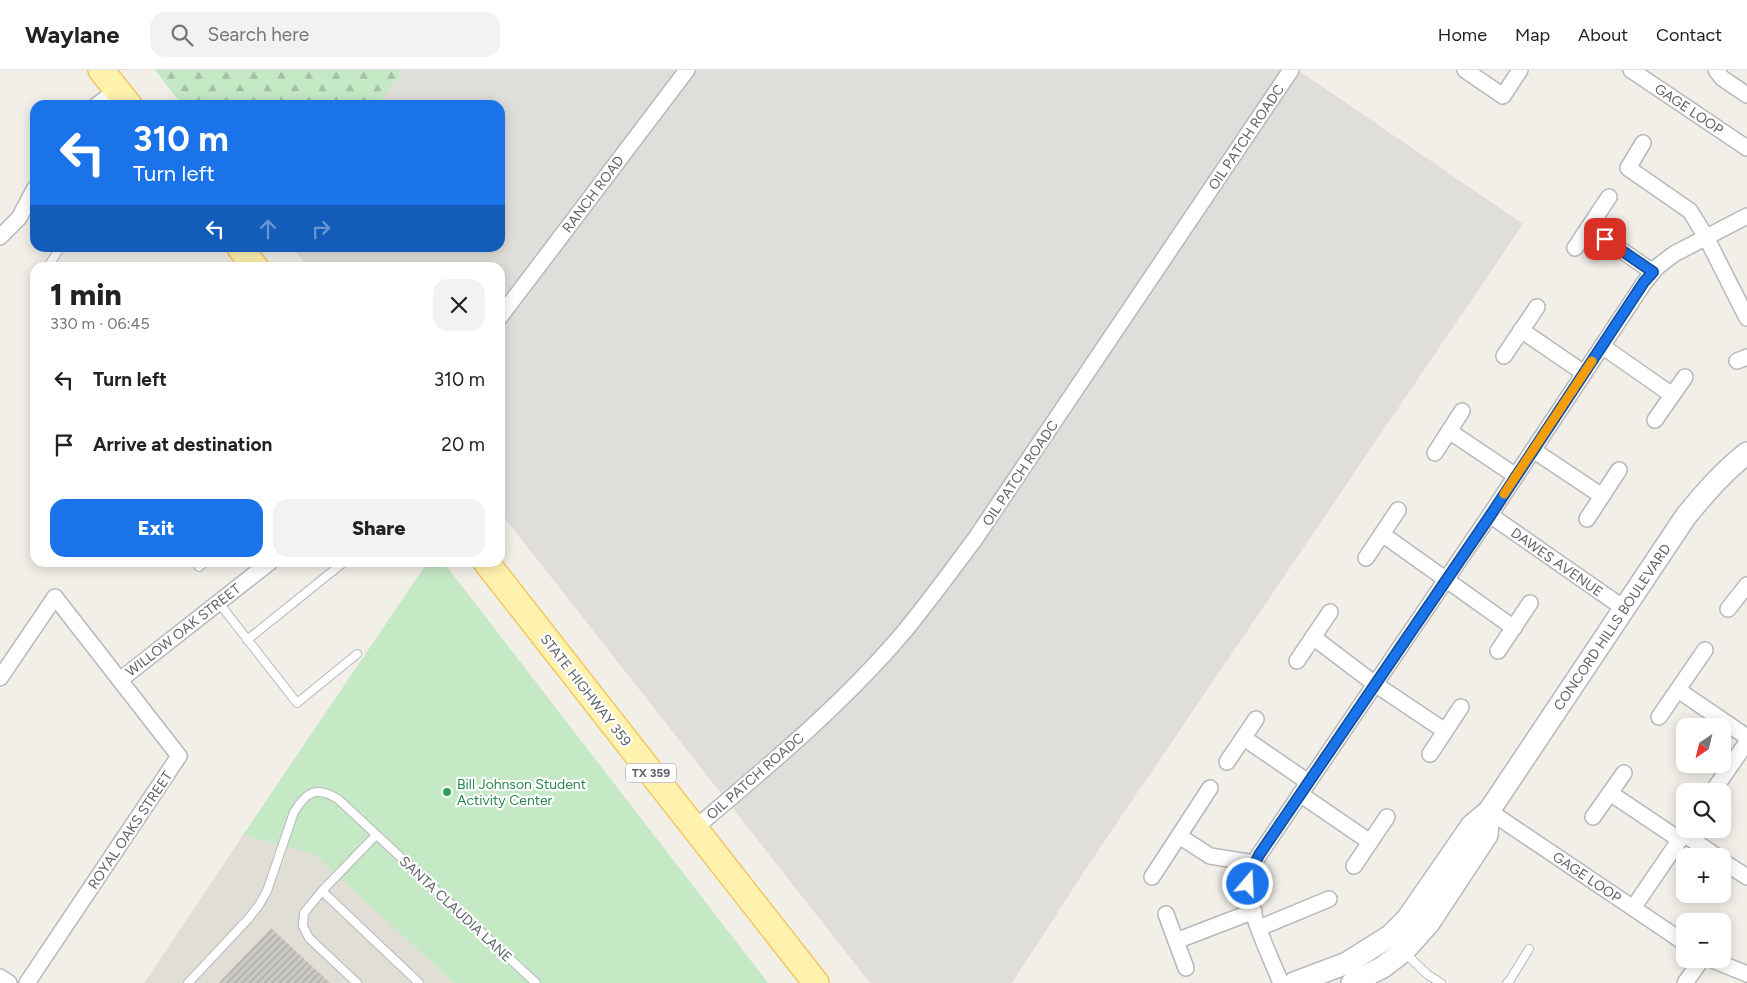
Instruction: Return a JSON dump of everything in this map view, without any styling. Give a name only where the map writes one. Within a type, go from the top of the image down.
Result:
[{"type":"main road","points":[[101,70],[123,97]]},
{"type":"main road","points":[[243,252],[251,262]]},
{"type":"main road","name":"STATE HIGHWAY 359","points":[[490,567],[816,983]]},
{"type":"street","name":"RANCH ROAD","points":[[505,310],[687,70]]},
{"type":"street","name":"OIL PATCH ROADC","points":[[694,828],[800,739],[869,670],[932,597],[980,531],[1291,70]]},
{"type":"street","points":[[1465,70],[1503,96],[1520,70]]},
{"type":"street","name":"GAGE LOOP","points":[[1631,70],[1747,148]]},
{"type":"street","points":[[1716,70],[1722,78],[1747,95]]},
{"type":"street","points":[[1644,143],[1628,168],[1690,211],[1706,237],[1747,318]]},
{"type":"street","points":[[0,237],[19,218],[30,197]]},
{"type":"street","points":[[1575,248],[1609,197]]},
{"type":"street","points":[[1281,983],[1259,928],[1249,895],[1249,876],[1254,863],[1490,516],[1644,282],[1674,254],[1747,216]]},
{"type":"street","points":[[1589,228],[1653,272]]},
{"type":"street","points":[[1504,356],[1537,307]]},
{"type":"street","points":[[1521,330],[1584,373]]},
{"type":"street","points":[[1602,346],[1672,395]]},
{"type":"street","points":[[1655,420],[1684,377]]},
{"type":"street","points":[[1435,453],[1462,411]]},
{"type":"street","points":[[1449,431],[1516,476]]},
{"type":"street","points":[[1533,450],[1602,496]]},
{"type":"street","name":"CONCORD HILLS BOULEVARD","points":[[1352,983],[1383,967],[1397,944],[1407,920],[1472,825],[1489,811],[1686,516],[1729,468],[1747,453]]},
{"type":"street","points":[[1587,519],[1619,470]]},
{"type":"street","points":[[1366,558],[1398,510]]},
{"type":"street","name":"DAWES AVENUE","points":[[1490,516],[1624,609]]},
{"type":"street","points":[[1382,534],[1514,628]]},
{"type":"street","name":"WILLOW OAK STREET","points":[[120,680],[264,567]]},
{"type":"street","points":[[1728,609],[1747,586]]},
{"type":"street","points":[[0,678],[55,597],[120,680]]},
{"type":"street","points":[[1498,650],[1530,603]]},
{"type":"street","points":[[1297,661],[1330,612]]},
{"type":"street","points":[[1313,637],[1375,684],[1445,731]]},
{"type":"street","points":[[1659,717],[1705,650]]},
{"type":"street","name":"ROYAL OAKS STREET","points":[[27,983],[179,756],[120,680]]},
{"type":"street","points":[[1678,690],[1747,737]]},
{"type":"street","points":[[1430,754],[1461,707]]},
{"type":"street","points":[[1227,762],[1256,719]]},
{"type":"street","points":[[1244,738],[1370,842]]},
{"type":"street","points":[[1719,783],[1747,742]]},
{"type":"street","points":[[1593,817],[1624,773]]},
{"type":"street","points":[[1152,877],[1210,788]]},
{"type":"street","points":[[1610,793],[1676,830]]},
{"type":"street","name":"GAGE LOOP","points":[[1489,811],[1676,937]]},
{"type":"street","points":[[1354,866],[1387,817]]},
{"type":"street","points":[[1179,836],[1210,856],[1254,863]]},
{"type":"street","points":[[1633,908],[1681,838]]},
{"type":"street","points":[[1690,838],[1704,848]]},
{"type":"street","points":[[1731,867],[1747,877]]},
{"type":"street","points":[[1259,928],[1330,900]]},
{"type":"street","points":[[1176,941],[1254,911]]},
{"type":"street","points":[[1166,914],[1186,968]]},
{"type":"street","name":"CONCORD HILLS BOULEVARD","points":[[1294,983],[1397,944]]},
{"type":"street","points":[[1685,983],[1696,968]]},
{"type":"street","points":[[1731,968],[1747,974]]},
{"type":"street","points":[[0,977],[9,983]]},
{"type":"lane","points":[[247,640],[338,567]]},
{"type":"lane","points":[[218,603],[296,703],[357,654]]},
{"type":"lane","name":"SANTA CLAUDIA LANE","points":[[188,983],[259,905],[267,892],[294,812],[300,802],[314,792],[326,791],[338,799],[536,983]]},
{"type":"lane","points":[[357,983],[309,938],[303,926],[304,913],[322,891],[376,835]]},
{"type":"lane","points":[[322,891],[420,983]]},
{"type":"lane","points":[[1397,944],[1428,975],[1441,983]]},
{"type":"lane","points":[[1507,983],[1529,949]]},
{"type":"shaded area","points":[[404,70],[1298,70],[1523,224],[1089,864],[1012,983],[870,983],[505,518],[505,262],[304,262],[296,252],[505,252],[505,100],[382,100]]},
{"type":"shaded area","points":[[243,835],[314,854],[454,983],[144,983]]},
{"type":"green space","points":[[155,70],[404,70],[382,100],[178,100]]},
{"type":"green space","name":"Bill Johnson Student Activity Center","points":[[424,567],[447,567],[768,983],[454,983],[314,854],[243,835]]},
{"type":"building","points":[[271,928],[330,983],[219,983]]},
{"type":"slow traffic","points":[[1504,494],[1592,361]]},
{"type":"place","name":"Bill Johnson Student Activity Center","points":[[447,792]]},
{"type":"route","points":[[1248,884],[1249,876],[1259,855],[1490,516],[1644,282],[1653,272],[1605,239]]}]
